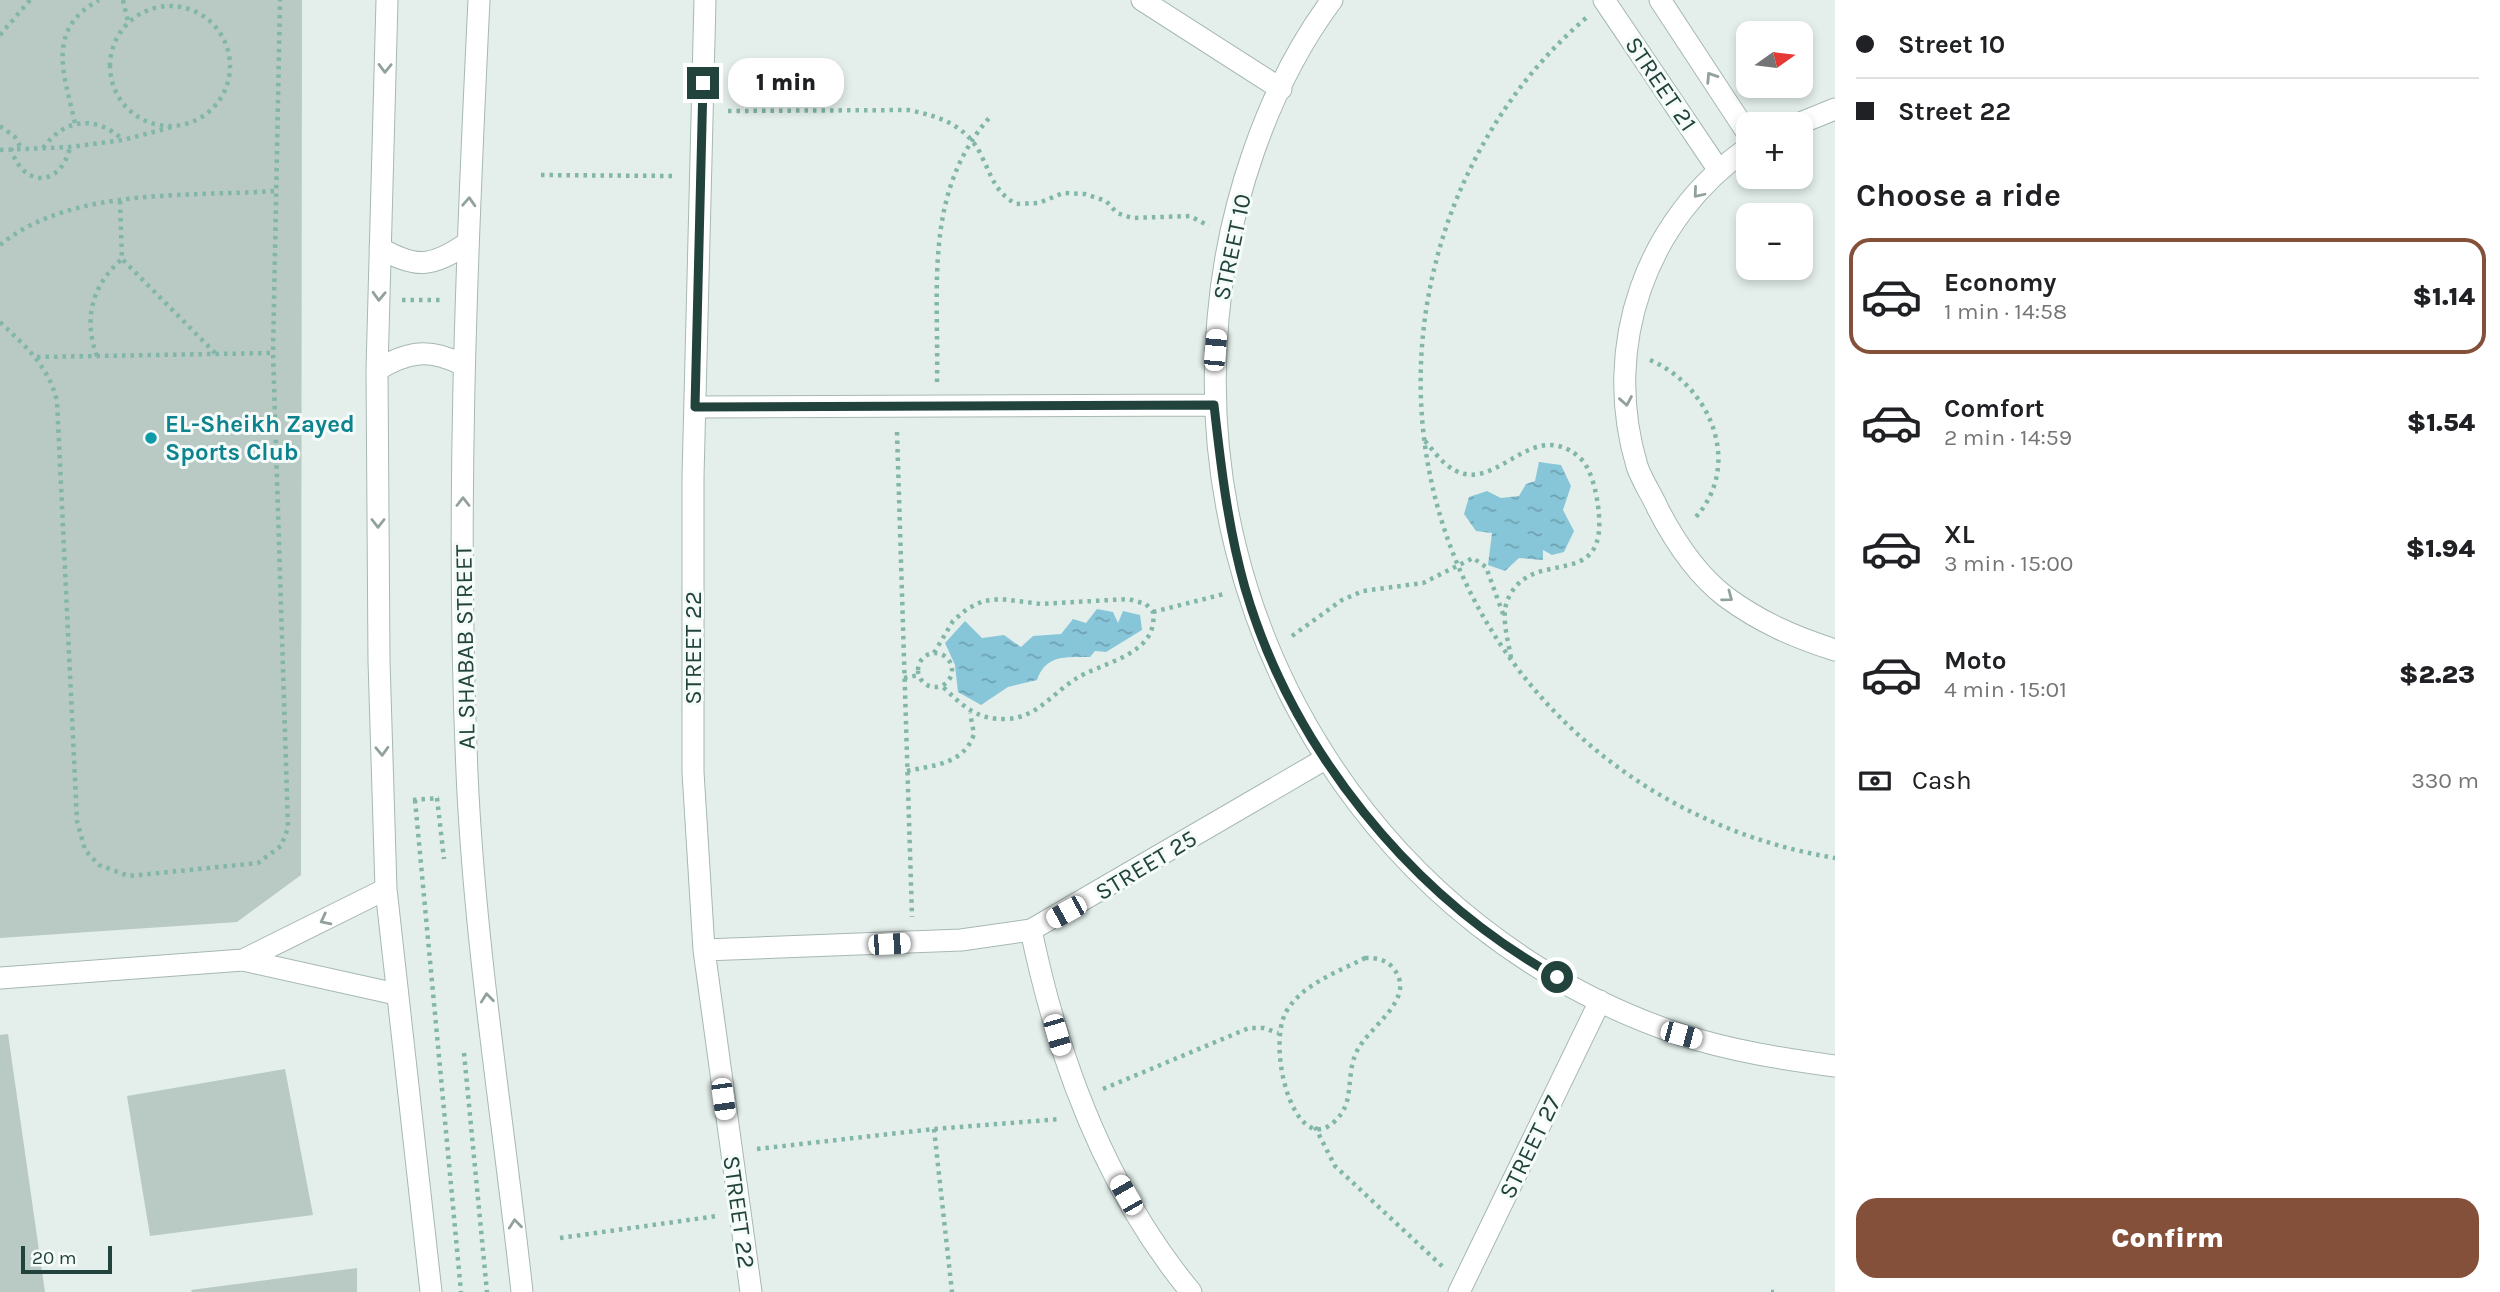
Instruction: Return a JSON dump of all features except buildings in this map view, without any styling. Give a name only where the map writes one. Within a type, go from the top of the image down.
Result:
[{"type":"street","points":[[387,0],[377,370],[383,801],[386,889],[396,994],[431,1292]]},
{"type":"street","name":"AL SHABAB STREET","points":[[479,0],[464,300],[464,704],[474,882],[522,1292]]},
{"type":"street","name":"STREET 22","points":[[705,0],[695,407],[693,772],[704,950],[751,1292]]},
{"type":"street","points":[[1142,0],[1281,89]]},
{"type":"street","name":"STREET 10","points":[[1332,0],[1281,89],[1250,164],[1229,242],[1216,337],[1214,405],[1224,498],[1245,589],[1270,654],[1295,708],[1325,759],[1369,819],[1419,874],[1475,923],[1535,965],[1600,1002],[1681,1035],[1766,1057],[1835,1066]]},
{"type":"street","name":"STREET 21","points":[[1660,0],[1736,116]]},
{"type":"street","name":"STREET 21","points":[[1605,1],[1718,169]]},
{"type":"street","points":[[1813,118],[1835,109]]},
{"type":"street","points":[[1736,156],[1718,169],[1666,231],[1633,306],[1623,387],[1638,467],[1674,540],[1724,596],[1787,635],[1835,650]]},
{"type":"street","points":[[380,248],[416,264],[446,258],[466,244]]},
{"type":"street","points":[[377,370],[398,357],[416,352],[434,353],[463,365]]},
{"type":"street","points":[[695,407],[1214,405]]},
{"type":"street","name":"STREET 25","points":[[704,950],[913,943],[992,937],[1031,930],[1325,759]]},
{"type":"street","points":[[243,960],[386,889]]},
{"type":"street","points":[[1031,930],[1044,994],[1083,1108],[1148,1232],[1191,1292]]},
{"type":"street","points":[[0,978],[243,960],[396,994]]},
{"type":"street","name":"STREET 27","points":[[1461,1288],[1600,1002]]},
{"type":"path","points":[[0,35],[30,0]]},
{"type":"path","points":[[75,123],[61,57],[64,38],[73,21],[86,7],[99,0]]},
{"type":"path","points":[[123,0],[128,22]]},
{"type":"path","points":[[0,322],[47,370],[57,401],[80,841],[92,857],[108,870],[129,876],[258,863],[281,846],[288,828],[273,353],[280,0]]},
{"type":"path","points":[[1605,1],[1574,28],[1518,89],[1488,135],[1457,197],[1436,262],[1425,317],[1422,372],[1425,441],[1443,524],[1458,565],[1479,609],[1511,662],[1570,729],[1640,785],[1718,826],[1760,841],[1835,858]]},
{"type":"path","points":[[0,150],[70,147],[123,140],[175,127],[195,122],[213,110],[225,92],[231,72],[230,51],[220,32],[206,17],[187,7],[166,5],[146,10],[128,22],[116,39],[110,60],[111,81],[120,100],[135,115],[154,125],[175,127]]},
{"type":"path","points":[[702,111],[908,110],[932,114],[955,124],[971,138],[995,187],[1016,204],[1039,203],[1063,193],[1085,194],[1106,201],[1117,213],[1132,218],[1190,216],[1218,232],[1229,242]]},
{"type":"path","points":[[937,406],[940,225],[948,187],[971,138],[991,116]]},
{"type":"path","points":[[43,149],[52,135],[75,123],[96,123],[111,129],[123,140]]},
{"type":"path","points":[[0,126],[15,136],[21,148]]},
{"type":"path","points":[[11,148],[15,164],[26,175],[42,178],[57,173],[67,162],[70,147]]},
{"type":"path","points":[[541,175],[701,176]]},
{"type":"path","points":[[0,245],[49,216],[94,202],[275,191]]},
{"type":"path","points":[[120,201],[122,259],[216,354]]},
{"type":"path","points":[[97,356],[90,330],[92,304],[111,269],[122,259]]},
{"type":"path","points":[[379,300],[464,300]]},
{"type":"path","points":[[1628,349],[1682,377],[1702,400],[1714,427],[1718,456],[1713,486],[1700,512],[1674,540]]},
{"type":"path","points":[[37,357],[273,353]]},
{"type":"path","points":[[896,407],[913,943]]},
{"type":"path","points":[[1425,441],[1447,466],[1461,473],[1477,475],[1492,471],[1525,450],[1542,444],[1558,446],[1578,456],[1591,479],[1601,524],[1594,550],[1571,567],[1536,573],[1519,583],[1509,596],[1504,616]]},
{"type":"path","points":[[1270,654],[1342,600],[1363,591],[1423,583],[1473,558],[1484,564],[1504,616],[1511,662]]},
{"type":"path","points":[[1153,612],[1245,589]]},
{"type":"path","points":[[1001,599],[1041,604],[1128,599],[1146,604],[1153,612],[1151,629],[1133,651],[1113,664],[1076,678],[1046,704],[1028,714],[999,719],[969,712],[942,686],[928,685],[919,675],[921,660],[934,653],[953,621],[967,609],[983,601],[1001,599]]},
{"type":"path","points":[[934,653],[942,654],[952,666],[948,681],[942,686]]},
{"type":"path","points":[[904,678],[919,675]]},
{"type":"path","points":[[907,771],[953,761],[963,754],[974,734],[969,712]]},
{"type":"path","points":[[383,801],[468,797]]},
{"type":"path","points":[[415,800],[461,1292]]},
{"type":"path","points":[[1365,958],[1378,958],[1389,963],[1398,973],[1401,985],[1399,998],[1356,1053],[1345,1113],[1330,1126],[1315,1127],[1302,1120],[1288,1096],[1278,1055],[1278,1033],[1287,1011],[1303,993],[1365,958]]},
{"type":"path","points":[[730,1152],[934,1129],[1083,1108],[1249,1028],[1264,1028],[1278,1033]]},
{"type":"path","points":[[1315,1127],[1335,1166],[1461,1288]]},
{"type":"path","points":[[934,1129],[952,1292]]},
{"type":"path","points":[[561,1238],[739,1213]]},
{"type":"water","points":[[1539,462],[1561,465],[1571,486],[1563,510],[1574,531],[1564,552],[1552,555],[1543,550],[1543,560],[1519,558],[1505,571],[1488,565],[1492,533],[1476,531],[1464,514],[1469,497],[1487,491],[1501,498],[1519,496],[1526,484],[1535,481]]},
{"type":"water","points":[[1097,609],[1113,612],[1118,623],[1123,611],[1140,615],[1142,630],[1106,652],[1095,651],[1090,657],[1065,657],[1051,661],[1037,680],[1008,687],[981,705],[958,692],[955,665],[945,643],[965,621],[982,638],[1004,635],[1021,647],[1033,636],[1061,634],[1073,619],[1086,623]]},
{"type":"place","name":"EL-Sheikh Zayed Sports Club","points":[[151,438]]},
{"type":"route","points":[[703,83],[695,407],[1214,405],[1224,498],[1245,589],[1278,672],[1295,708],[1325,759],[1369,819],[1419,874],[1475,923],[1557,977]]}]
